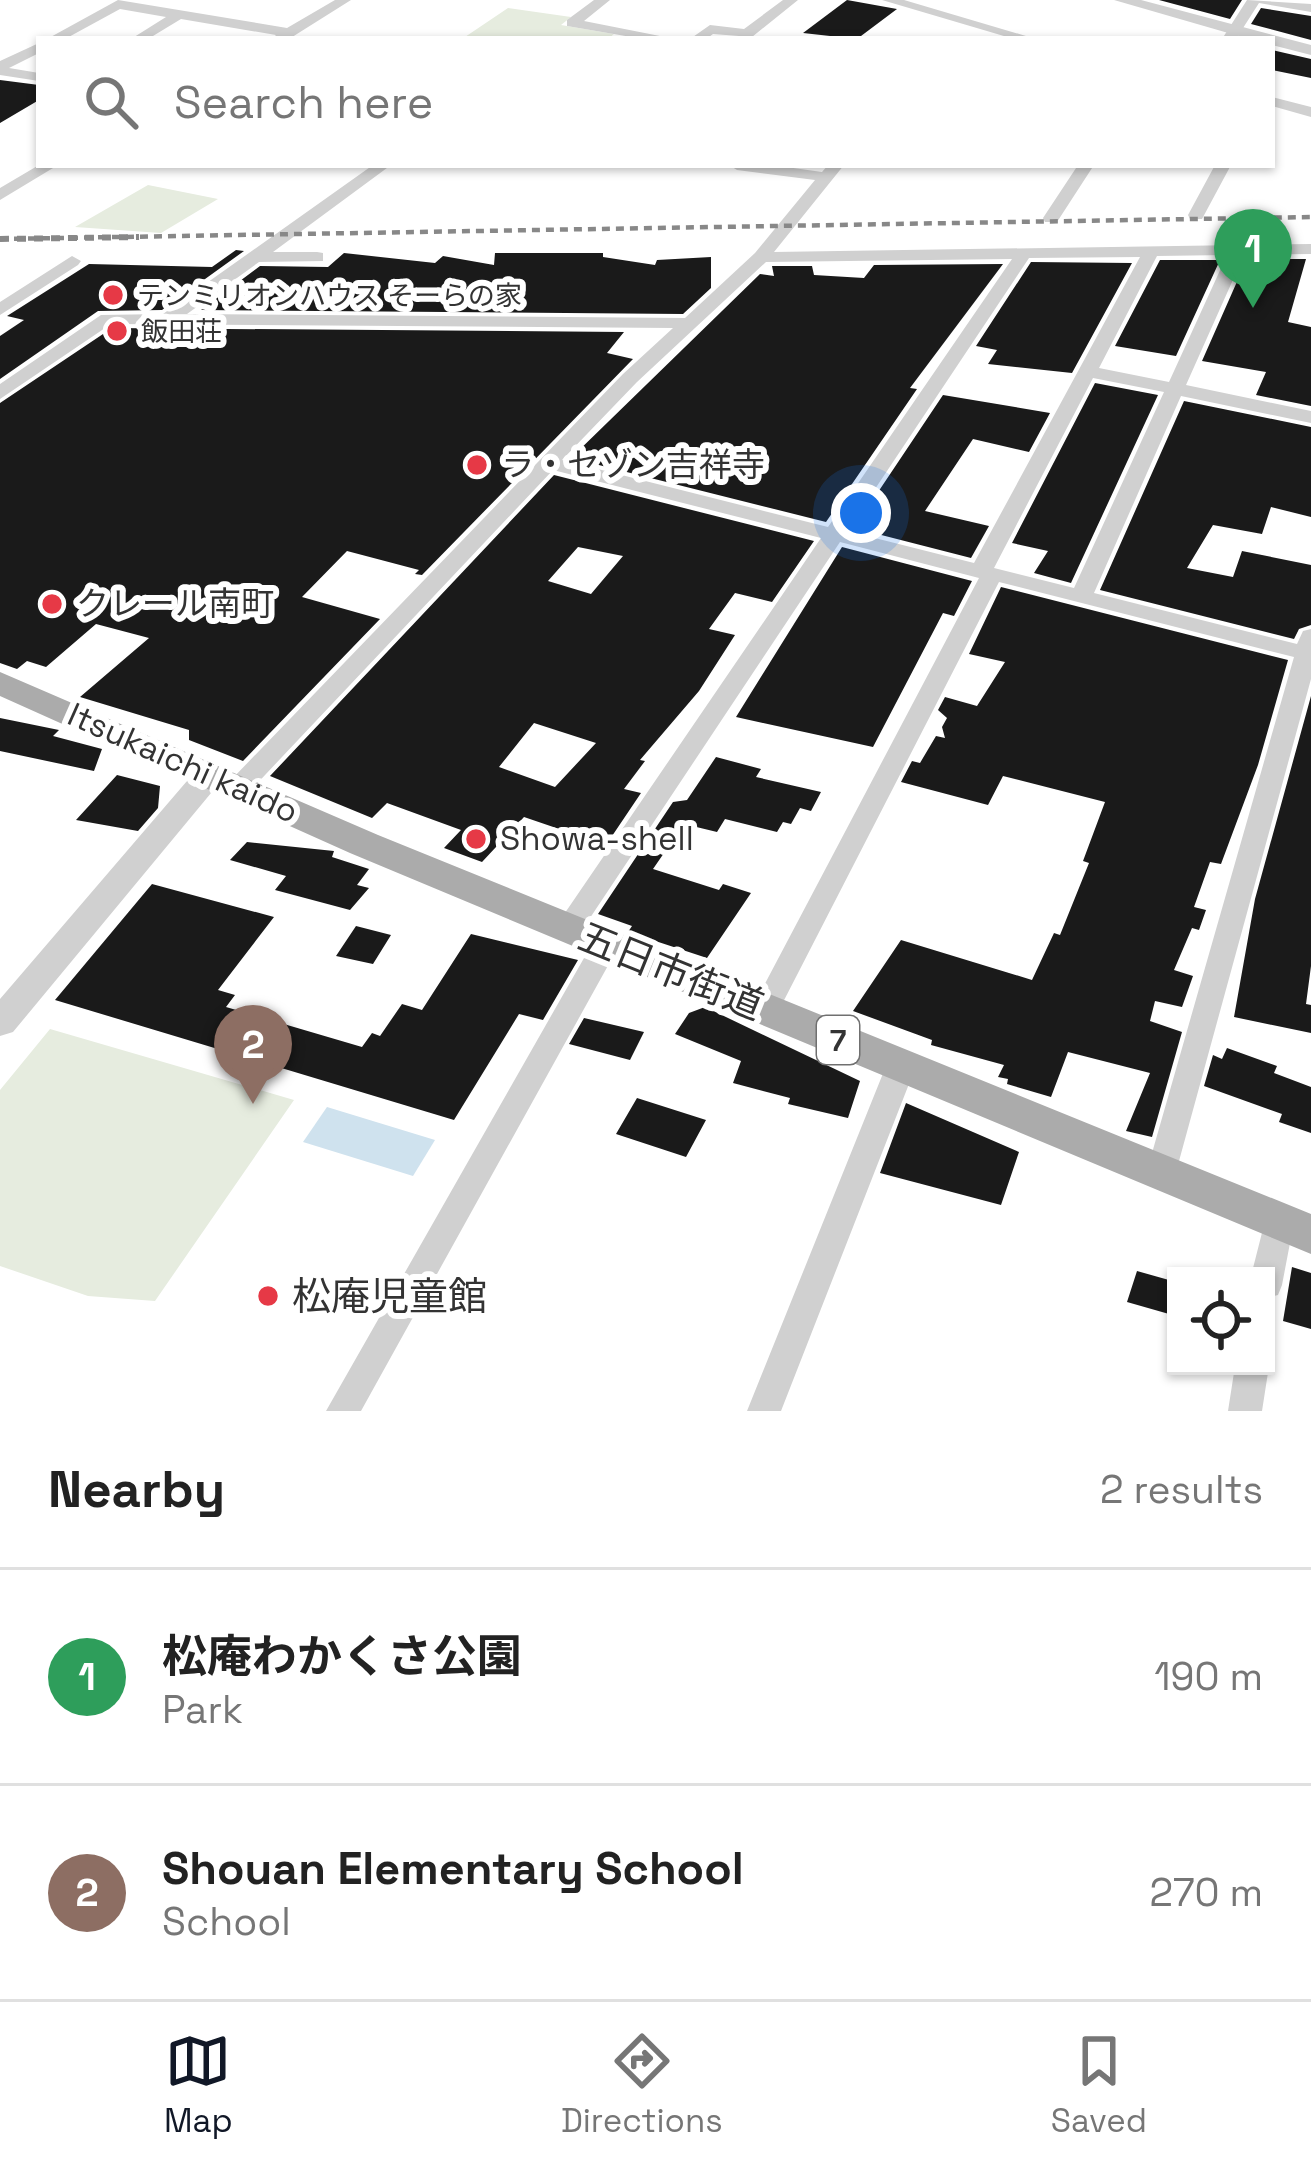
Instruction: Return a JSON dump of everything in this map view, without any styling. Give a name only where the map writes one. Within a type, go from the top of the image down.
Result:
[{"type":"main road","name":"Itsukaichi kaido","points":[[0,683],[224,781]]},
{"type":"main road","name":"五日市街道","points":[[224,781],[1294,1228]]},
{"type":"street","points":[[60,36],[123,3],[284,36],[344,0]]},
{"type":"street","points":[[603,0],[572,23],[650,36]]},
{"type":"street","points":[[701,36],[710,28],[747,34],[791,0]]},
{"type":"street","points":[[889,0],[915,3],[1018,36]]},
{"type":"street","points":[[1124,0],[1233,35],[1258,0],[1311,8]]},
{"type":"street","points":[[143,36],[179,15]]},
{"type":"street","points":[[958,36],[970,23]]},
{"type":"street","points":[[1275,40],[1311,50]]},
{"type":"street","points":[[0,69],[36,49]]},
{"type":"street","points":[[0,69],[36,76]]},
{"type":"street","points":[[1275,102],[1311,112]]},
{"type":"street","points":[[0,194],[45,168]]},
{"type":"street","points":[[168,319],[379,168]]},
{"type":"street","points":[[784,168],[831,171]]},
{"type":"street","points":[[1051,218],[1084,168]]},
{"type":"street","points":[[1196,214],[1221,168]]},
{"type":"street","points":[[0,1023],[224,781],[552,464],[684,323],[761,257],[831,171]]},
{"type":"street","points":[[761,257],[1311,249]]},
{"type":"street","points":[[1081,596],[1238,250]]},
{"type":"street","points":[[765,1010],[1151,252]]},
{"type":"street","points":[[344,1411],[587,936],[834,534],[1024,253]]},
{"type":"street","points":[[255,257],[317,257]]},
{"type":"street","points":[[0,310],[72,261]]},
{"type":"street","points":[[0,393],[107,319],[684,323]]},
{"type":"street","points":[[1088,371],[1311,417]]},
{"type":"street","points":[[552,464],[1309,648],[1162,1174]]},
{"type":"street","points":[[764,1411],[901,1066]]},
{"type":"street","points":[[1275,1267],[1294,1228]]},
{"type":"street","points":[[1245,1411],[1251,1375]]},
{"type":"shaded area","points":[[508,8],[571,17],[561,25],[614,34],[612,36],[466,36]]},
{"type":"shaded area","points":[[148,185],[218,199],[161,233],[75,227]]},
{"type":"shaded area","points":[[50,1029],[294,1100],[155,1301],[88,1296],[0,1266],[0,1090]]},
{"type":"water","points":[[327,1107],[435,1140],[413,1176],[303,1142]]},
{"type":"building","points":[[847,0],[897,9],[861,36],[803,33]]},
{"type":"building","points":[[1159,0],[1242,0],[1230,19]]},
{"type":"building","points":[[1261,8],[1311,16],[1311,40],[1251,24]]},
{"type":"building","points":[[1275,51],[1311,59],[1311,78],[1275,71]]},
{"type":"building","points":[[0,80],[36,85],[36,102],[0,123]]},
{"type":"building","points":[[236,250],[244,251],[162,310],[98,311],[0,379],[0,336],[24,320],[7,316],[89,264],[212,267]]},
{"type":"building","points":[[344,253],[435,263],[443,256],[494,265],[495,253],[603,253],[603,257],[655,265],[657,260],[711,257],[711,288],[683,314],[201,310],[260,266],[328,267]]},
{"type":"building","points":[[1247,259],[1306,259],[1288,322],[1311,327],[1311,406],[1256,395],[1266,372],[1202,361]]},
{"type":"building","points":[[1160,260],[1220,260],[1176,356],[1115,346]]},
{"type":"building","points":[[1031,262],[1132,263],[1072,373],[988,364],[997,350],[976,346]]},
{"type":"building","points":[[1003,264],[910,388],[917,389],[826,522],[571,458],[760,274],[774,276],[772,266],[812,266],[814,275],[864,278],[874,265]]},
{"type":"building","points":[[112,328],[624,332],[607,353],[633,359],[422,575],[415,574],[419,570],[347,551],[302,597],[380,619],[243,761],[189,740],[189,730],[80,697],[149,638],[96,624],[46,667],[27,661],[17,669],[0,663],[0,403]]},
{"type":"building","points":[[1095,383],[1158,395],[1071,583],[1034,573],[1048,551],[1012,543]]},
{"type":"building","points":[[943,395],[1050,413],[1029,452],[973,439],[925,511],[989,526],[971,558],[854,528]]},
{"type":"building","points":[[1184,401],[1311,427],[1311,517],[1271,507],[1262,534],[1213,525],[1187,568],[1233,577],[1242,551],[1311,565],[1311,625],[1299,629],[1294,639],[1100,590]]},
{"type":"building","points":[[554,475],[814,541],[772,602],[735,593],[709,629],[735,635],[699,691],[640,760],[645,761],[624,789],[641,793],[606,845],[524,817],[482,862],[444,848],[461,830],[387,803],[372,818],[270,776]],"holes":[[[578,547],[623,556],[591,594],[548,581]],[[534,723],[596,743],[555,787],[499,767]]]},
{"type":"building","points":[[842,547],[972,581],[954,616],[943,613],[873,747],[736,717]]},
{"type":"building","points":[[1001,587],[1288,660],[1258,765],[1221,864],[1210,862],[1194,907],[1206,910],[1199,930],[1192,928],[1174,970],[1193,976],[1182,1007],[1155,1001],[1150,1021],[1182,1032],[1152,1137],[1126,1131],[1150,1073],[1068,1052],[1051,1097],[1007,1084],[1008,1079],[998,1077],[1004,1065],[931,1045],[932,1040],[853,1011],[901,940],[1032,980],[1054,933],[1060,935],[1089,863],[1083,861],[1105,802],[1003,776],[988,805],[901,782],[912,761],[920,763],[936,736],[945,738],[942,727],[947,718],[938,710],[945,697],[977,706],[1005,662],[969,654]]},
{"type":"building","points":[[1311,696],[1311,966],[1306,1004],[1311,1005],[1311,1033],[1234,1017],[1255,899]]},
{"type":"building","points":[[0,718],[59,730],[53,736],[102,749],[94,771],[0,751]]},
{"type":"building","points":[[716,757],[761,769],[756,777],[821,792],[811,811],[800,808],[791,824],[783,822],[777,832],[725,819],[717,832],[684,824],[653,869],[719,890],[723,884],[751,893],[707,958],[628,932],[632,926],[598,914],[673,802],[687,800]]},
{"type":"building","points":[[117,775],[160,786],[158,808],[138,831],[76,820]]},
{"type":"building","points":[[247,842],[334,851],[332,857],[369,869],[357,885],[369,888],[350,910],[275,890],[286,876],[230,860]]},
{"type":"building","points":[[152,884],[274,917],[218,990],[235,995],[226,1007],[362,1047],[372,1033],[380,1036],[402,1004],[422,1010],[471,934],[578,960],[543,1020],[519,1014],[454,1120],[55,1000]]},
{"type":"building","points":[[356,926],[391,935],[373,964],[336,956]]},
{"type":"building","points":[[705,1007],[860,1081],[848,1118],[788,1104],[790,1098],[733,1083],[741,1061],[675,1034],[689,1013]]},
{"type":"building","points":[[584,1018],[644,1032],[630,1060],[569,1044]]},
{"type":"building","points":[[1227,1048],[1277,1066],[1274,1073],[1311,1087],[1311,1133],[1279,1122],[1282,1114],[1204,1086],[1213,1055],[1222,1059]]},
{"type":"building","points":[[637,1098],[706,1120],[686,1157],[616,1134]]},
{"type":"building","points":[[906,1103],[1019,1152],[1001,1205],[880,1173]]},
{"type":"building","points":[[1292,1267],[1311,1273],[1311,1329],[1283,1321]]},
{"type":"building","points":[[1137,1271],[1167,1279],[1167,1313],[1127,1302]]},
{"type":"railway","points":[[139,237],[0,239],[1311,217]]},
{"type":"place","name":"テンミリオンハウス そーらの家","points":[[113,295]]},
{"type":"place","name":"松庵わかくさ公園","points":[[1253,308]]},
{"type":"place","name":"飯田荘","points":[[117,331]]},
{"type":"place","name":"ラ・セゾン吉祥寺","points":[[477,465]]},
{"type":"place","name":"クレール南町","points":[[52,604]]},
{"type":"place","name":"Showa-shell","points":[[476,839]]},
{"type":"place","name":"Shouan Elementary School","points":[[253,1104]]},
{"type":"place","name":"松庵児童館","points":[[268,1296]]}]
